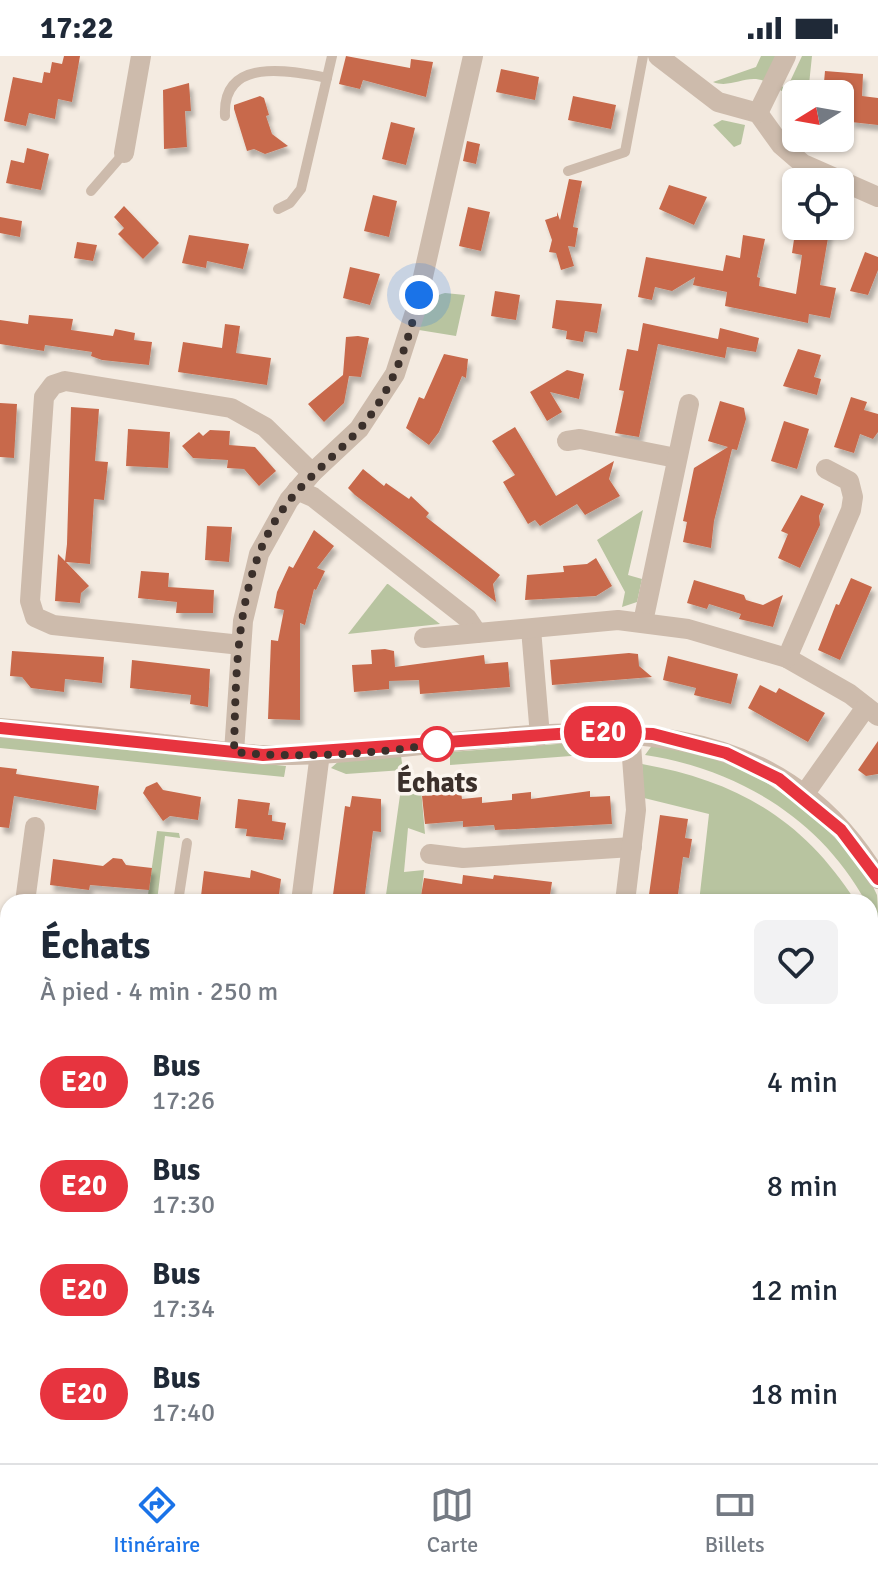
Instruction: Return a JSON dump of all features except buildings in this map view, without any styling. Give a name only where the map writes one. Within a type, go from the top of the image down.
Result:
[{"type":"street","points":[[124,153],[141,56]]},
{"type":"street","points":[[234,752],[247,596],[259,554],[273,524],[297,490],[374,410],[404,354],[473,56]]},
{"type":"street","points":[[658,56],[718,102],[758,113],[797,160],[878,197]]},
{"type":"street","points":[[758,113],[786,56]]},
{"type":"street","points":[[241,645],[53,625],[35,617],[30,601],[44,397],[53,385],[65,381],[217,405],[255,420],[312,473]]},
{"type":"street","points":[[643,622],[689,404]]},
{"type":"street","points":[[567,441],[580,439],[676,458]]},
{"type":"street","points":[[787,658],[851,510],[853,497],[849,481],[826,469]]},
{"type":"street","points":[[297,490],[313,497],[467,618],[477,633]]},
{"type":"street","points":[[424,638],[618,620],[712,634],[787,658],[872,711],[803,796]]},
{"type":"street","points":[[531,629],[540,736]]},
{"type":"street","points":[[0,728],[263,755],[630,732],[676,738],[726,753],[803,796],[841,830],[878,879]]},
{"type":"street","points":[[626,894],[636,810],[630,732]]},
{"type":"street","points":[[302,894],[320,753]]},
{"type":"street","points":[[26,894],[35,827]]},
{"type":"street","points":[[430,854],[463,858],[632,847]]},
{"type":"lane","points":[[278,209],[290,203],[301,189],[332,56]]},
{"type":"lane","points":[[568,171],[625,152],[643,56]]},
{"type":"lane","points":[[225,116],[230,89],[251,72],[270,70],[327,78]]},
{"type":"lane","points":[[91,191],[124,153]]},
{"type":"lane","points":[[179,894],[187,843]]},
{"type":"green space","points":[[761,56],[777,56],[764,81],[713,82],[756,67]]},
{"type":"green space","points":[[802,56],[812,56],[809,80],[791,80]]},
{"type":"green space","points":[[722,120],[745,125],[741,144],[734,147],[713,125]]},
{"type":"green space","points":[[445,293],[465,295],[456,336],[419,330],[429,302]]},
{"type":"green space","points":[[643,510],[628,575],[642,579],[637,602],[622,607],[625,592],[597,540]]},
{"type":"green space","points":[[388,584],[440,624],[348,634]]},
{"type":"green space","points":[[0,737],[286,766],[284,777],[0,748]]},
{"type":"green space","points":[[583,742],[584,755],[450,765],[450,752]]},
{"type":"green space","points":[[653,744],[716,759],[767,783],[812,816],[833,836],[867,876],[876,894],[861,894],[825,846],[773,802],[712,772],[645,755]]},
{"type":"green space","points":[[401,756],[403,770],[346,774],[331,768],[339,761]]},
{"type":"green space","points":[[642,764],[676,771],[737,793],[790,826],[814,848],[850,894],[700,894],[709,814],[644,798]]},
{"type":"green space","points":[[420,778],[425,834],[408,828],[404,872],[424,870],[421,894],[386,894],[402,781]]},
{"type":"green space","points":[[157,831],[179,833],[180,838],[165,836],[158,894],[148,894]]},
{"type":"bus line","name":"E20","points":[[0,728],[263,755],[375,750],[587,732],[653,734],[698,743],[726,753],[779,779],[823,812],[841,830],[878,879]]},
{"type":"place","name":"Échats","points":[[437,744]]},
{"type":"route","points":[[419,295],[404,354],[374,410],[289,500],[259,554],[243,621],[234,752],[263,755],[320,753],[437,744]]}]
